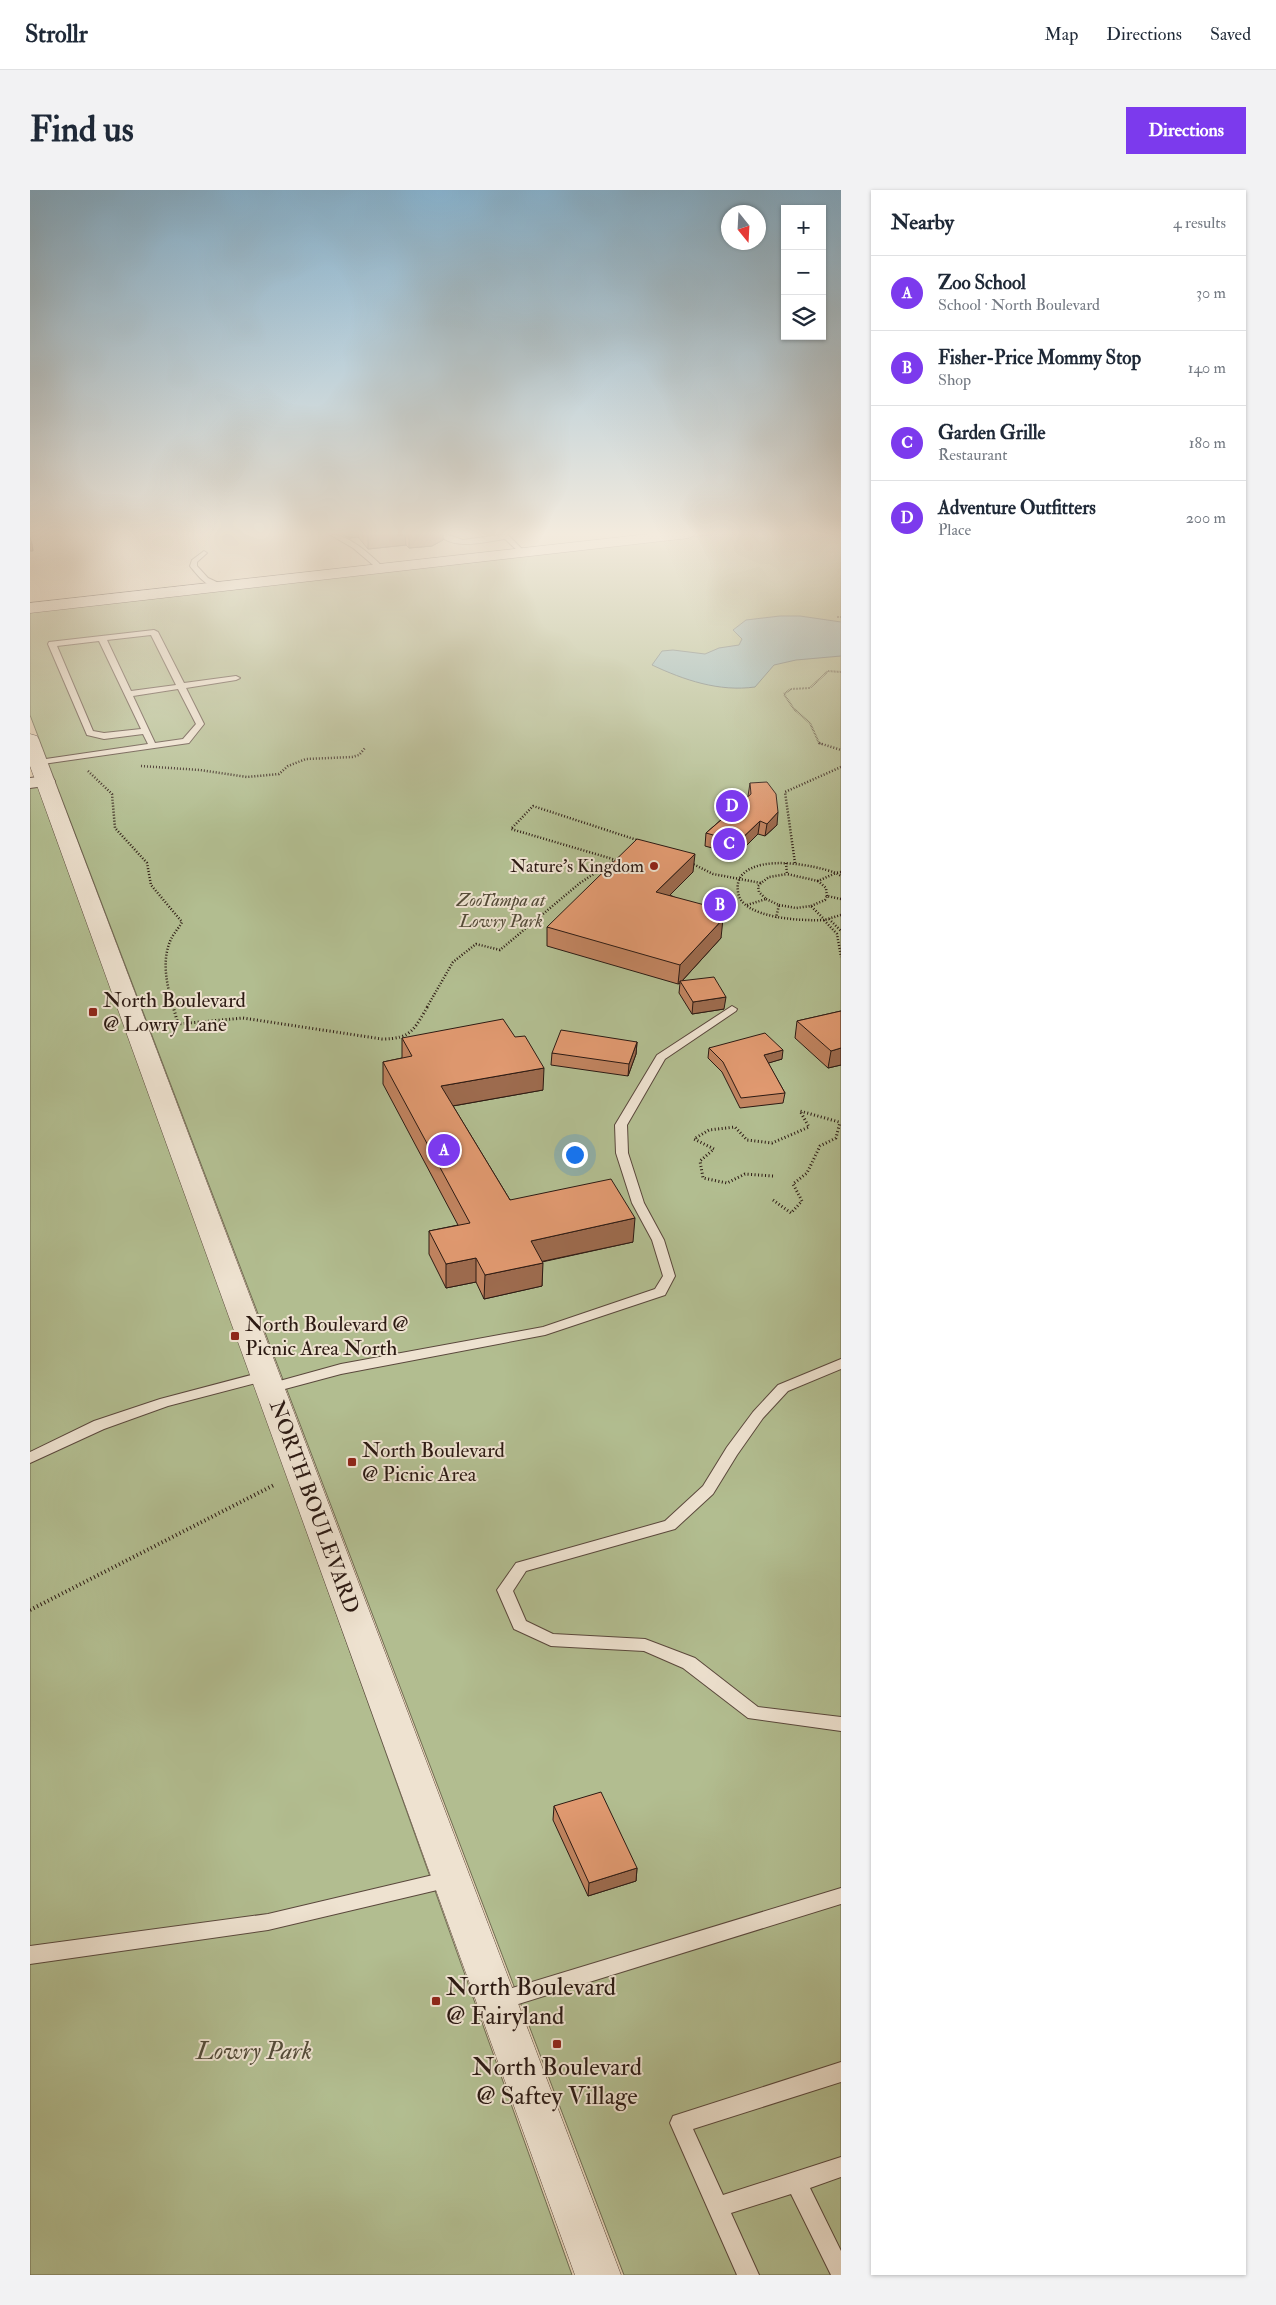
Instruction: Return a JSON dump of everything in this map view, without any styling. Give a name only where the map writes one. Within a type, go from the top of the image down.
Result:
[{"type":"street","name":"NORTH BOULEVARD","points":[[30,740],[38,776],[268,1382],[598,2275]]},
{"type":"lane","points":[[38,776],[153,747],[186,741],[200,724],[154,632],[52,644],[90,734],[104,736],[146,731]]},
{"type":"lane","points":[[102,638],[153,747]]},
{"type":"lane","points":[[128,694],[236,678]]},
{"type":"lane","points":[[30,1458],[99,1425],[165,1402],[544,1331],[660,1292],[669,1276],[658,1240],[638,1203],[622,1153],[621,1125],[661,1057],[732,1008]]},
{"type":"lane","points":[[841,1364],[783,1388],[758,1415],[737,1443],[708,1490],[670,1525],[521,1567],[505,1590],[520,1625],[551,1640],[645,1645],[689,1663],[754,1713],[841,1724]]},
{"type":"lane","points":[[30,1955],[268,1922],[451,1878]]},
{"type":"lane","points":[[497,2002],[841,1896]]},
{"type":"lane","points":[[748,2275],[680,2123],[841,2072]]},
{"type":"lane","points":[[716,2207],[841,2167]]},
{"type":"lane","points":[[796,2182],[841,2273]]},
{"type":"path","points":[[841,672],[828,671],[810,688],[792,689],[784,694],[794,709],[810,723],[819,743],[841,750]]},
{"type":"path","points":[[135,766],[258,777],[280,774],[283,768],[292,763],[315,758],[358,756],[365,748]]},
{"type":"path","points":[[95,767],[87,768],[89,773],[114,798],[115,828],[147,863],[151,885],[182,922],[171,940],[165,957],[164,976],[178,1024],[243,1018],[398,1040],[415,1031],[418,1022],[453,962],[476,944],[500,950],[580,883],[615,860]]},
{"type":"path","points":[[795,863],[784,792],[841,767]]},
{"type":"path","points":[[623,862],[511,828],[533,806],[648,844]]},
{"type":"path","points":[[688,862],[713,874],[761,883]]},
{"type":"path","points":[[786,863],[787,874]]},
{"type":"path","points":[[840,874],[821,867],[795,863],[761,866],[740,878],[737,887],[738,893],[748,905],[776,918],[804,921],[824,920],[841,915]]},
{"type":"path","points":[[787,874],[818,881],[826,888],[827,896],[817,904],[796,908],[779,905],[766,899],[759,892],[758,886],[769,877],[787,874]]},
{"type":"path","points":[[818,881],[840,874]]},
{"type":"path","points":[[827,896],[841,899]]},
{"type":"path","points":[[748,905],[766,899]]},
{"type":"path","points":[[776,918],[779,905]]},
{"type":"path","points":[[811,906],[837,934],[841,957]]},
{"type":"path","points":[[829,919],[841,931]]},
{"type":"path","points":[[773,1176],[745,1174],[727,1183],[703,1178],[700,1161],[714,1149],[694,1139],[709,1130],[736,1127],[747,1140],[772,1143],[808,1128],[800,1111],[840,1122],[836,1138],[820,1146],[807,1174],[793,1184],[802,1201],[791,1214],[773,1200]]},
{"type":"path","points":[[30,1610],[265,1490]]},
{"type":"green space","name":"ZooTampa at Lowry Park","points":[[30,631],[841,631],[841,2275],[624,2275],[30,715]]},
{"type":"green space","name":"Lowry Park","points":[[39,780],[572,2275],[30,2275],[30,781]]},
{"type":"water","points":[[734,631],[841,631],[841,656],[796,660],[774,665],[755,687],[742,688],[702,684],[652,665],[662,651],[673,650],[705,654],[719,648],[739,645],[742,639]]},
{"type":"building","points":[[767,782],[776,794],[778,812],[767,824],[760,821],[738,842],[706,833],[751,794],[750,783]]},
{"type":"building","points":[[637,839],[695,854],[656,892],[716,908],[708,915],[723,919],[680,965],[547,927]]},
{"type":"building","points":[[714,977],[726,997],[693,1002],[680,981]]},
{"type":"building","points":[[841,1011],[841,1048],[831,1051],[797,1021]]},
{"type":"building","points":[[503,1019],[515,1037],[525,1036],[544,1068],[441,1086],[510,1200],[611,1179],[635,1218],[531,1241],[543,1263],[485,1275],[476,1258],[446,1264],[429,1231],[470,1223],[383,1062],[412,1056],[402,1038]]},
{"type":"building","points":[[561,1030],[637,1042],[629,1064],[552,1053]]},
{"type":"building","points":[[765,1033],[783,1050],[764,1055],[785,1093],[741,1098],[723,1062],[709,1048]]},
{"type":"building","points":[[601,1792],[637,1868],[589,1883],[554,1806]]},
{"type":"place","name":"Adventure Outfitters","points":[[732,806]]},
{"type":"place","name":"Garden Grille","points":[[729,844]]},
{"type":"place","name":"Nature's Kingdom","points":[[654,866]]},
{"type":"place","name":"Fisher-Price Mommy Stop","points":[[720,905]]},
{"type":"place","name":"North Boulevard @ Lowry Lane","points":[[93,1012]]},
{"type":"place","name":"Zoo School","points":[[444,1150]]},
{"type":"place","name":"North Boulevard @ Picnic Area North","points":[[235,1336]]},
{"type":"place","name":"North Boulevard @ Picnic Area","points":[[352,1462]]},
{"type":"place","name":"North Boulevard @ Fairyland","points":[[436,2001]]},
{"type":"place","name":"North Boulevard @ Saftey Village","points":[[557,2044]]}]
